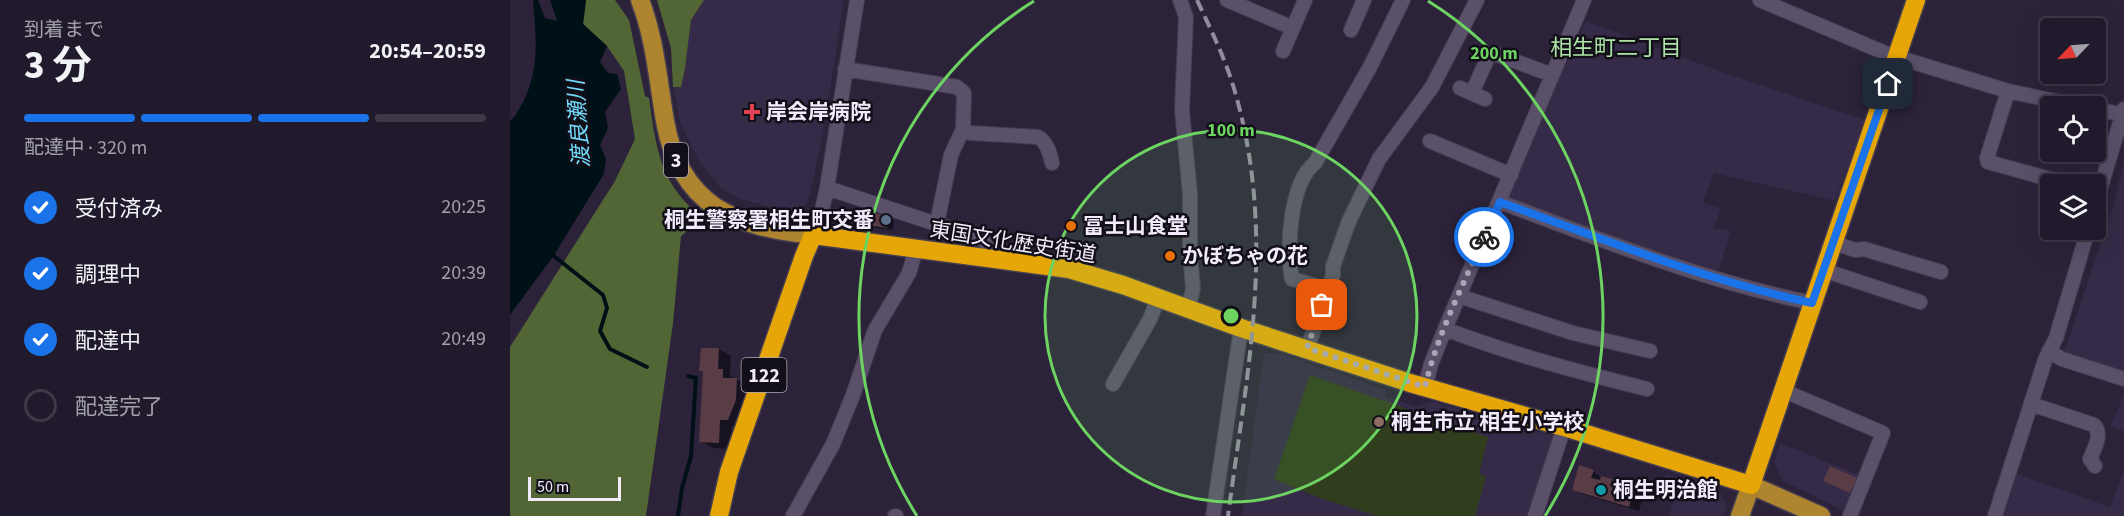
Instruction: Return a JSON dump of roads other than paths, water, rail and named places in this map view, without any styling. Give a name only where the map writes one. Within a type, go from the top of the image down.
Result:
[{"type":"highway","points":[[1751,486],[1916,0]]},
{"type":"highway","name":"東国文化歴史街道","points":[[813,234],[988,260],[1069,269],[1240,328],[1425,387],[1564,427],[1751,486]]},
{"type":"highway","name":"122","points":[[719,516],[729,472],[813,234]]},
{"type":"main road","name":"3","points":[[640,0],[652,42],[673,154],[686,179],[705,199],[731,217],[781,230],[813,234]]},
{"type":"main road","points":[[1740,516],[1751,486],[1821,516]]},
{"type":"street","points":[[813,234],[821,214],[827,188],[857,0]]},
{"type":"street","points":[[1180,0],[1186,17],[1182,110],[1190,194],[1192,289],[1188,309]]},
{"type":"street","points":[[1227,0],[1293,28]]},
{"type":"street","points":[[1282,51],[1305,0]]},
{"type":"street","points":[[1351,30],[1364,0]]},
{"type":"street","points":[[1327,289],[1292,279],[1290,266],[1294,202],[1300,187],[1299,183],[1315,163],[1370,67],[1403,0]]},
{"type":"street","points":[[1307,348],[1333,276],[1333,266],[1349,220],[1379,159],[1432,87],[1477,0]]},
{"type":"street","points":[[1425,387],[1431,364],[1445,329],[1584,0]]},
{"type":"street","points":[[1760,0],[1898,57],[2008,92],[2040,98]]},
{"type":"street","points":[[1472,93],[1488,57],[1493,53],[1552,75]]},
{"type":"street","points":[[845,69],[962,89],[964,93],[963,129],[951,155],[937,223]]},
{"type":"street","points":[[2008,92],[1987,158],[1988,162],[2040,176]]},
{"type":"street","points":[[2103,174],[2123,114],[2106,112]]},
{"type":"street","points":[[963,129],[970,133],[1038,137],[1043,140],[1052,163]]},
{"type":"street","points":[[1430,141],[1511,175]]},
{"type":"street","points":[[827,188],[982,239],[988,246],[988,260]]},
{"type":"street","points":[[1500,202],[1646,256],[1721,280],[1812,303]]},
{"type":"street","points":[[1995,516],[2044,360],[2056,338],[2085,240]]},
{"type":"street","points":[[1832,242],[1941,272]]},
{"type":"street","points":[[793,516],[833,444],[853,395],[875,330],[909,273],[916,249]]},
{"type":"street","points":[[1823,270],[1920,302]]},
{"type":"street","points":[[1459,296],[1573,333],[1650,351]]},
{"type":"street","points":[[1113,384],[1150,319],[1158,298]]},
{"type":"street","points":[[1213,516],[1240,328]]},
{"type":"street","points":[[1445,329],[1579,372],[1647,389]]},
{"type":"street","points":[[2049,351],[2062,359],[2124,379]]},
{"type":"street","points":[[1782,390],[1883,433],[1850,516]]},
{"type":"street","points":[[2031,404],[2094,425],[2098,434],[2090,459],[2095,466]]},
{"type":"street","points":[[1535,516],[1564,427]]},
{"type":"water","name":"渡良瀬川","points":[[533,0],[538,0],[545,18],[557,21],[550,0],[586,0],[583,24],[607,46],[600,62],[608,73],[617,74],[621,89],[605,112],[608,128],[600,145],[606,159],[604,174],[553,257],[510,315],[510,121],[523,102],[532,77],[536,52]]},
{"type":"waterway","points":[[550,253],[603,295],[607,308],[600,331],[610,349],[647,367]]},
{"type":"waterway","points":[[678,516],[682,488],[691,456],[696,378],[688,376]]},
{"type":"railway","points":[[1197,0],[1223,57],[1235,92],[1248,146],[1254,199],[1256,252],[1250,356],[1228,516]]},
{"type":"place","name":"岸会岸病院","points":[[752,112]]},
{"type":"place","name":"桐生警察署相生町交番","points":[[886,220]]},
{"type":"place","name":"冨士山食堂","points":[[1071,226]]},
{"type":"place","name":"かぼちゃの花","points":[[1170,256]]},
{"type":"place","name":"桐生市立 相生小学校","points":[[1379,422]]},
{"type":"place","name":"桐生明治館","points":[[1601,490]]},
{"type":"district","name":"相生町二丁目","points":[[1616,47]]}]
